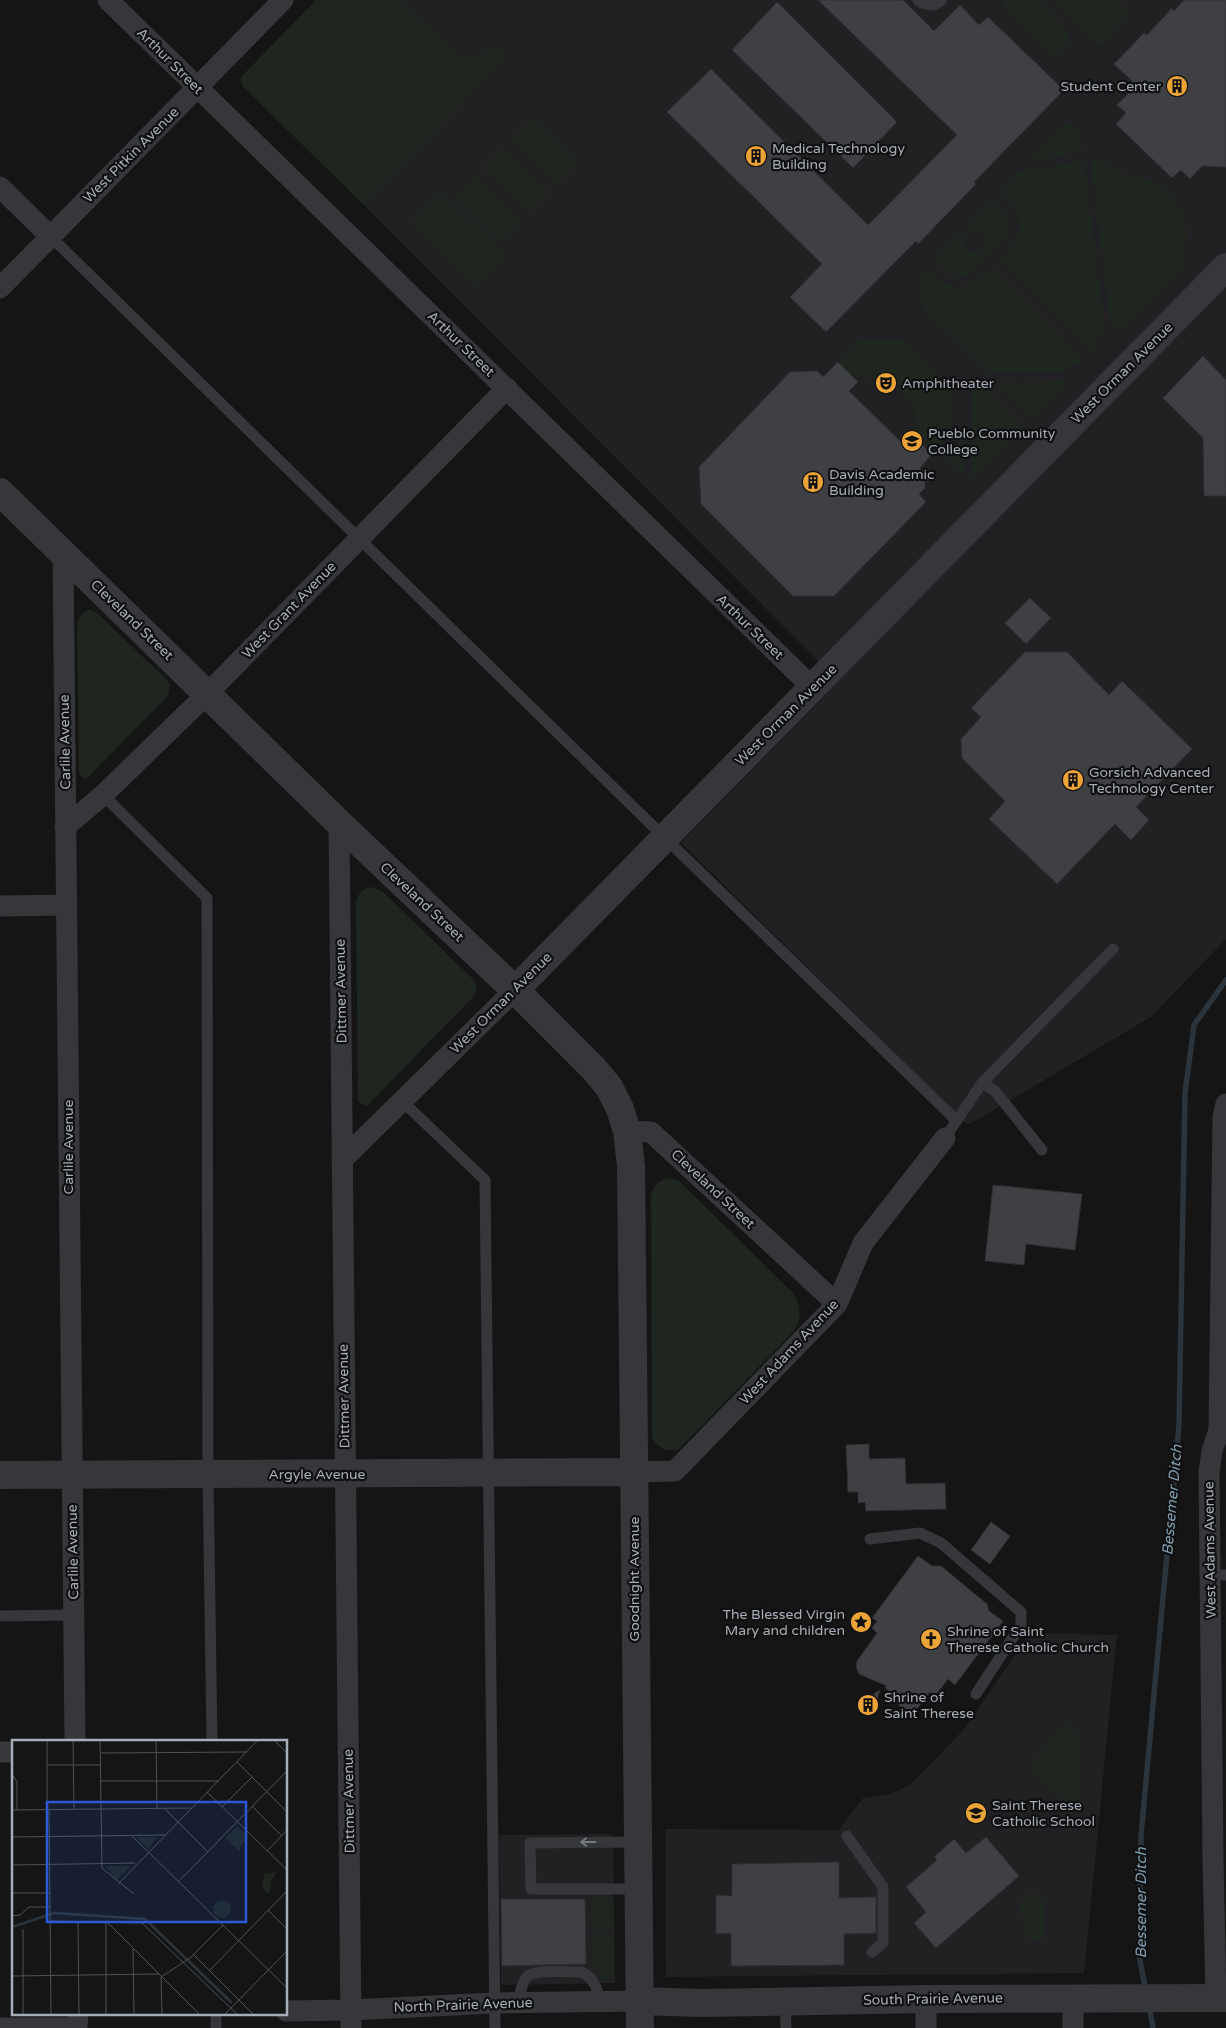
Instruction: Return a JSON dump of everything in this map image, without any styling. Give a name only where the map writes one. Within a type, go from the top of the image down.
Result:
[{"type":"street","name":"Arthur Street","points":[[108,0],[812,688]]},
{"type":"street","name":"West Pitkin Avenue","points":[[0,288],[283,0]]},
{"type":"street","points":[[0,187],[51,236]]},
{"type":"street","name":"West Orman Avenue","points":[[342,1160],[515,990],[1226,267]]},
{"type":"street","name":"West Grant Avenue","points":[[65,828],[103,795],[207,694],[507,388]]},
{"type":"street","name":"Cleveland Street","points":[[0,492],[339,823],[515,990],[594,1069],[609,1087],[620,1109],[627,1131],[652,1132],[837,1304]]},
{"type":"street","name":"Carlile Avenue","points":[[63,553],[75,1740]]},
{"type":"street","name":"Dittmer Avenue","points":[[339,823],[351,2019]]},
{"type":"street","points":[[0,906],[66,905]]},
{"type":"street","name":"West Adams Avenue","points":[[1215,1998],[1220,1859],[1218,1575],[1209,1472],[1212,1451],[1224,1427],[1223,1117],[1226,1104]]},
{"type":"street","name":"Goodnight Avenue","points":[[627,1131],[631,1166],[640,2028]]},
{"type":"street","name":"West Adams Avenue","points":[[633,1472],[675,1471],[837,1304],[864,1243],[945,1138]]},
{"type":"street","name":"Argyle Avenue","points":[[0,1475],[633,1472]]},
{"type":"street","points":[[1073,1998],[1073,2028]]},
{"type":"street","name":"South Prairie Avenue","points":[[639,2001],[1073,1998],[1121,2000],[1215,1998]]},
{"type":"street","points":[[926,1999],[926,2028]]},
{"type":"street","name":"North Prairie Avenue","points":[[288,2011],[351,2019],[494,2003],[639,2001]]},
{"type":"street","points":[[0,2028],[78,2028]]},
{"type":"lane","points":[[918,0],[922,3],[934,5],[942,0]]},
{"type":"lane","points":[[51,236],[665,838],[957,1120]]},
{"type":"lane","points":[[103,795],[207,898],[208,1474],[212,1740]]},
{"type":"lane","points":[[945,1138],[982,1083],[1112,949]]},
{"type":"lane","points":[[982,1083],[994,1091],[1042,1150]]},
{"type":"lane","points":[[402,1101],[485,1180],[495,2028]]},
{"type":"lane","points":[[870,1539],[920,1532],[940,1543],[1021,1612],[1021,1625],[976,1694]]},
{"type":"lane","points":[[0,1616],[74,1615]]},
{"type":"lane","points":[[847,1836],[883,1887],[883,1943],[872,1952]]},
{"type":"lane","points":[[637,1842],[530,1843],[531,1889],[638,1889]]},
{"type":"lane","points":[[519,2003],[524,1981],[528,1976],[536,1972],[581,1972],[588,1974],[593,1980],[600,2002]]},
{"type":"lane","points":[[785,2001],[786,2028]]},
{"type":"shaded area","name":"Pueblo Community College","points":[[316,0],[1226,0],[1226,939],[1151,1017],[968,1125],[681,843],[826,694],[833,676],[364,205],[243,87],[241,78],[244,74]]},
{"type":"shaded area","points":[[316,0],[401,0],[460,55],[477,55],[495,45],[509,56],[364,205],[241,83],[241,78],[244,74]]},
{"type":"shaded area","points":[[1004,0],[1039,0],[1062,24],[1069,43],[1055,57],[1001,3]]},
{"type":"shaded area","points":[[1053,0],[1118,0],[1130,12],[1101,47]]},
{"type":"shaded area","points":[[532,117],[579,163],[558,185],[511,139]]},
{"type":"shaded area","points":[[1067,124],[1077,127],[1080,132],[1083,152],[1027,162],[1061,127]]},
{"type":"shaded area","points":[[503,146],[550,192],[529,214],[482,168]]},
{"type":"shaded area","points":[[1102,158],[1117,171],[1159,184],[1173,196],[1185,215],[1187,235],[1182,270],[1121,332],[1118,329],[1111,330],[1091,165],[1093,160]]},
{"type":"shaded area","points":[[1084,161],[1105,330],[1096,337],[1096,347],[1091,352],[1000,259],[1019,233],[1015,212],[1001,190],[1018,172]]},
{"type":"shaded area","points":[[474,176],[522,222],[500,244],[453,198]]},
{"type":"shaded area","points":[[441,192],[507,256],[477,287],[411,222]]},
{"type":"shaded area","points":[[991,201],[998,204],[1009,216],[1010,231],[1006,239],[969,276],[952,277],[936,262],[937,255],[960,232],[966,237],[965,245],[969,251],[976,253],[983,250],[985,237],[977,232],[970,233],[965,227]]},
{"type":"shaded area","points":[[993,266],[1085,359],[1082,363],[1072,364],[1064,373],[989,373],[922,309],[919,275],[924,269],[931,271],[948,284],[962,286],[982,276]]},
{"type":"shaded area","points":[[902,339],[952,389],[952,433],[932,454],[913,436],[915,434],[914,405],[886,378],[859,378],[857,380],[838,362],[859,340]]},
{"type":"shaded area","points":[[1064,381],[1066,386],[1031,420],[992,382]]},
{"type":"shaded area","points":[[980,382],[1025,427],[976,478],[972,478],[972,391]]},
{"type":"shaded area","points":[[964,436],[965,478],[944,456]]},
{"type":"shaded area","points":[[85,611],[96,612],[170,685],[168,696],[87,778],[83,778],[79,774],[77,621]]},
{"type":"shaded area","points":[[371,887],[382,891],[474,980],[477,988],[474,996],[367,1106],[358,1102],[356,903],[361,892]]},
{"type":"shaded area","points":[[666,1178],[679,1181],[792,1292],[798,1302],[800,1312],[793,1332],[679,1449],[670,1450],[660,1447],[652,1437],[651,1194],[656,1184]]},
{"type":"shaded area","name":"Saint Therese Catholic School","points":[[1030,1633],[1117,1635],[1084,1973],[666,1977],[665,1829],[839,1830],[863,1798],[887,1795],[909,1786],[931,1764],[965,1728]]},
{"type":"shaded area","points":[[1065,1721],[1081,1735],[1079,1814],[1027,1769]]},
{"type":"shaded area","points":[[613,1834],[615,1983],[501,1985],[499,1835]]},
{"type":"shaded area","points":[[1029,1892],[1036,1893],[1045,1900],[1045,1940],[1026,1939],[1026,1920],[1019,1914],[1019,1903]]},
{"type":"shaded area","points":[[592,1898],[613,1898],[614,1929],[592,1929],[590,1900]]},
{"type":"shaded area","points":[[592,1934],[614,1934],[614,1975],[602,1981],[597,1970],[591,1965]]},
{"type":"building","name":"Medical Technology Building","points":[[818,0],[903,0],[934,31],[960,5],[979,25],[988,17],[1064,90],[974,182],[976,184],[918,244],[916,241],[826,332],[790,297],[822,264],[667,112],[711,69],[868,225],[957,135]]},
{"type":"building","name":"Student Center","points":[[1184,0],[1226,0],[1226,167],[1202,166],[1190,179],[1181,170],[1172,178],[1116,124],[1126,113],[1117,105],[1128,94],[1125,90],[1133,82],[1114,64],[1144,33],[1147,35],[1172,8],[1174,11]]},
{"type":"building","points":[[777,2],[897,122],[853,168],[732,50]]},
{"type":"building","points":[[1203,356],[1226,380],[1226,496],[1204,496],[1203,438],[1163,398]]},
{"type":"building","name":"Davis Academic Building","points":[[838,362],[858,382],[849,391],[901,442],[910,433],[932,454],[920,468],[925,473],[925,488],[919,494],[926,502],[834,596],[793,596],[701,504],[699,467],[790,372],[817,371],[823,377]]},
{"type":"building","points":[[1030,598],[1051,618],[1026,644],[1005,623]]},
{"type":"building","name":"Gorsich Advanced Technology Center","points":[[1025,652],[1067,652],[1109,695],[1122,681],[1192,749],[1136,807],[1149,820],[1131,840],[1115,824],[1057,884],[989,819],[1005,801],[962,758],[961,739],[981,717],[971,708]]},
{"type":"building","points":[[993,1185],[1082,1194],[1075,1250],[1026,1244],[1024,1265],[985,1261]]},
{"type":"building","points":[[869,1444],[869,1459],[905,1458],[906,1484],[945,1483],[946,1509],[866,1511],[865,1502],[858,1503],[858,1492],[848,1492],[846,1445]]},
{"type":"building","points":[[991,1522],[1010,1536],[990,1564],[971,1550]]},
{"type":"building","name":"Shrine of Saint Therese Catholic Church","points":[[918,1556],[932,1566],[941,1566],[987,1604],[989,1611],[1003,1621],[955,1685],[948,1679],[935,1696],[930,1692],[917,1709],[903,1710],[885,1687],[887,1686],[859,1674],[856,1667],[857,1661],[877,1633],[872,1628],[877,1621],[872,1618]]},
{"type":"building","name":"Shrine of Saint Therese","points":[[880,1690],[874,1710],[871,1713],[863,1712],[861,1702]]},
{"type":"building","points":[[986,1837],[1019,1876],[936,1948],[914,1923],[926,1912],[906,1887],[937,1860],[934,1857],[954,1839],[966,1853]]},
{"type":"building","points":[[839,1862],[839,1898],[876,1897],[876,1933],[844,1934],[844,1965],[731,1966],[731,1933],[716,1934],[716,1895],[732,1896],[732,1864]]},
{"type":"building","points":[[501,1899],[585,1899],[586,1964],[502,1966]]},
{"type":"waterway","name":"Bessemer Ditch","points":[[1146,1992],[1139,1955],[1141,1835],[1179,1425],[1185,1093],[1194,1025],[1226,980]]},
{"type":"waterway","name":"Bessemer Ditch","points":[[1149,2006],[1153,2028]]},
{"type":"place","name":"Student Center","points":[[1177,86]]},
{"type":"place","name":"Medical Technology Building","points":[[756,156]]},
{"type":"place","name":"Amphitheater","points":[[886,383]]},
{"type":"place","name":"Pueblo Community College","points":[[912,441]]},
{"type":"place","name":"Davis Academic Building","points":[[813,482]]},
{"type":"place","name":"Gorsich Advanced Technology Center","points":[[1073,780]]},
{"type":"place","name":"The Blessed Virgin Mary and children","points":[[861,1622]]},
{"type":"place","name":"Shrine of Saint Therese Catholic Church","points":[[931,1639]]},
{"type":"place","name":"Shrine of Saint Therese","points":[[868,1705]]},
{"type":"place","name":"Saint Therese Catholic School","points":[[976,1813]]}]
